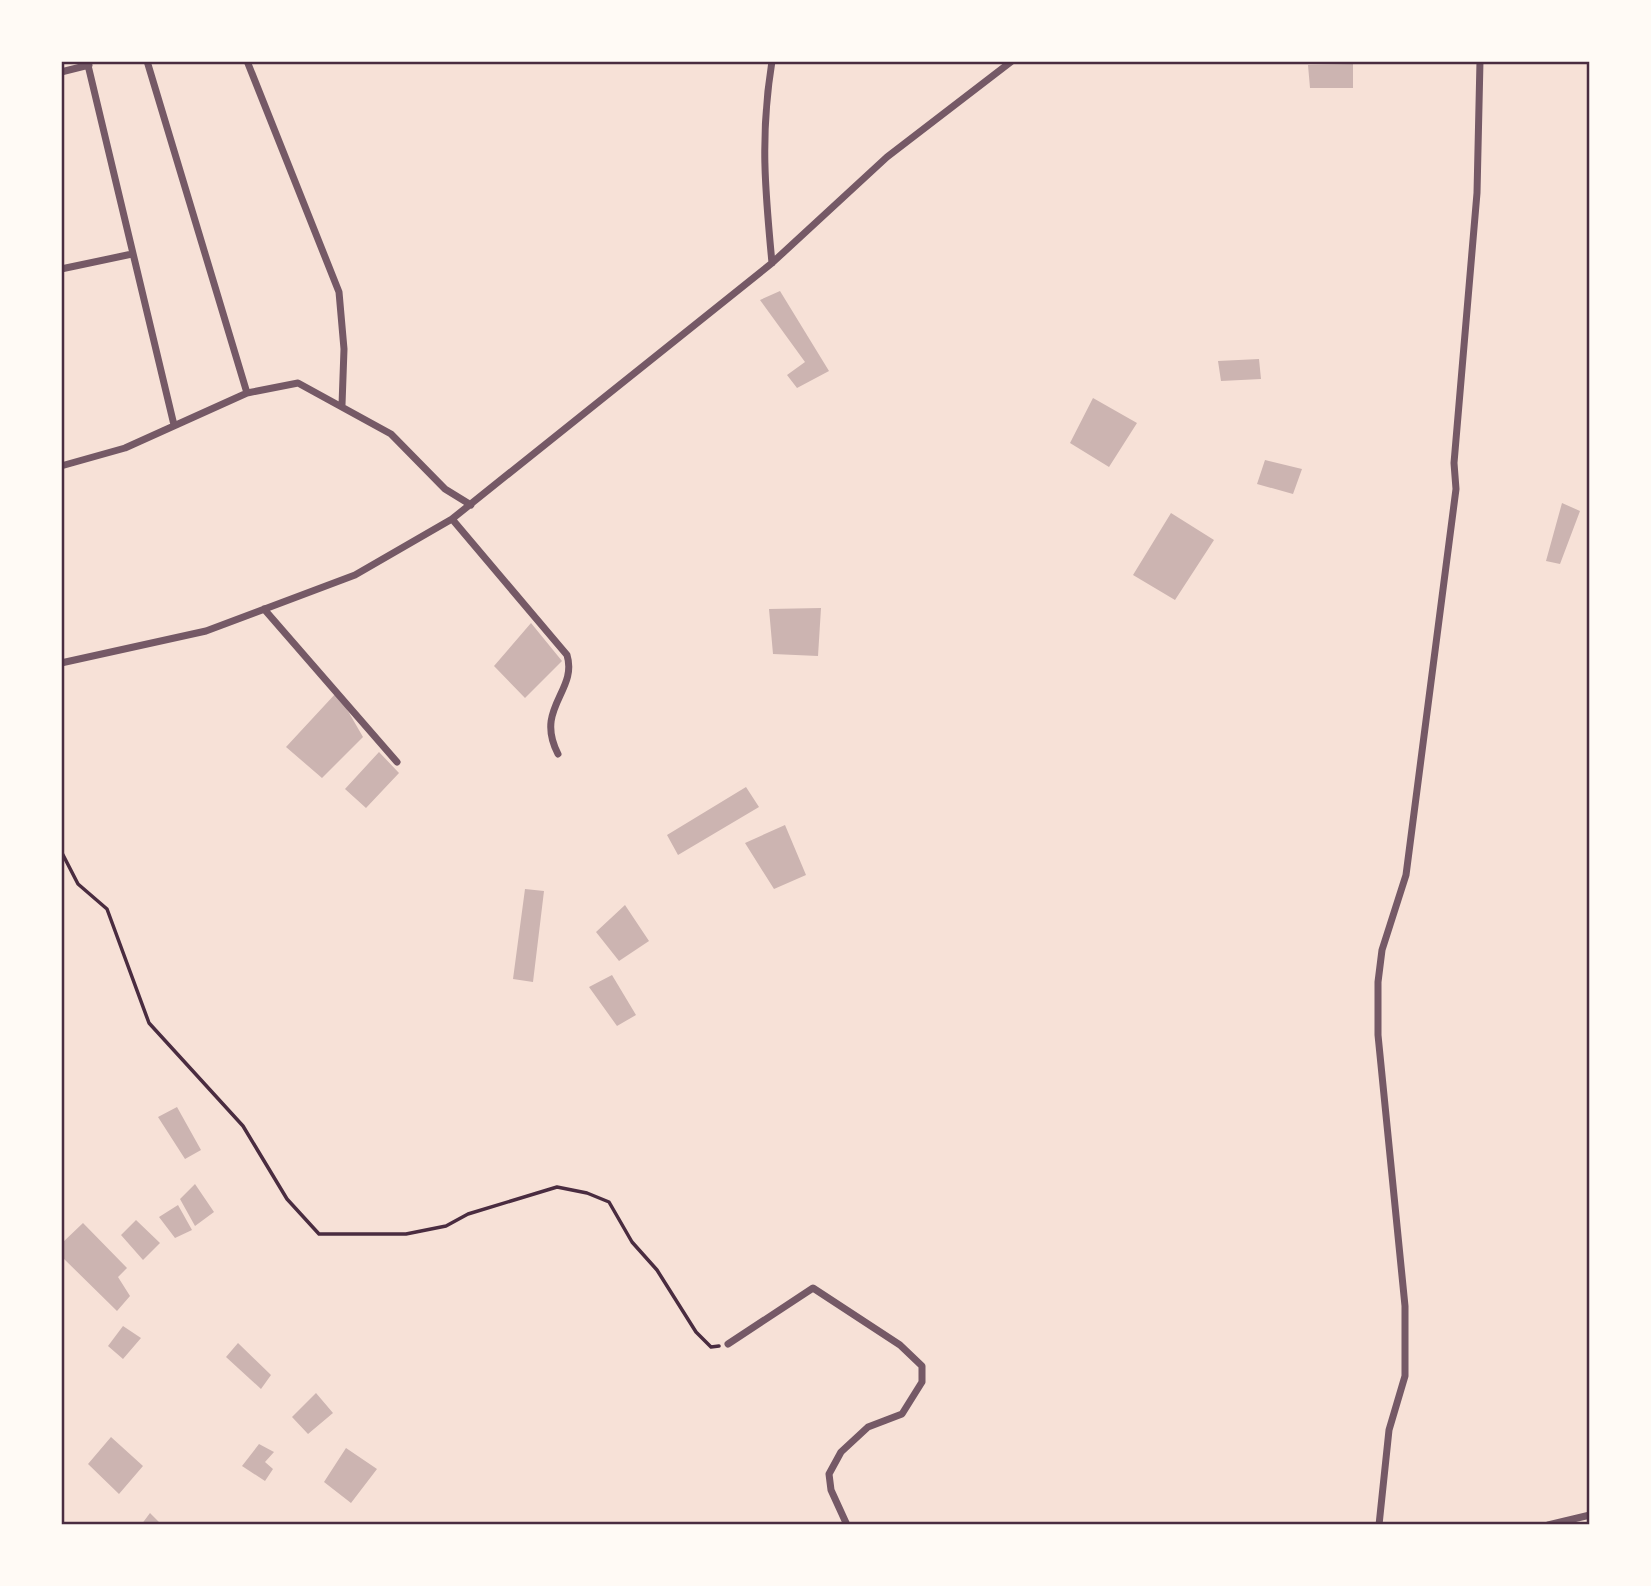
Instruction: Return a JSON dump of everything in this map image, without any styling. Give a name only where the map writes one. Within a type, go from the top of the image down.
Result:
[{"type":"street","points":[[147,61],[247,393]]},
{"type":"street","points":[[247,61],[340,292],[344,348],[342,405]]},
{"type":"street","points":[[772,61],[765,99],[762,162],[772,262]]},
{"type":"street","points":[[61,663],[206,631],[355,575],[452,519],[772,262],[887,157],[1012,61]]},
{"type":"street","points":[[1379,1525],[1389,1430],[1405,1376],[1405,1306],[1378,1035],[1378,982],[1382,950],[1406,874],[1456,489],[1454,463],[1477,193],[1480,61]]},
{"type":"street","points":[[61,72],[88,63],[174,425]]},
{"type":"street","points":[[61,269],[132,254]]},
{"type":"street","points":[[61,466],[125,448],[247,393],[298,383],[342,405],[391,435],[445,488],[471,505]]},
{"type":"street","points":[[452,519],[567,656],[571,668],[550,720],[549,737],[558,754]]},
{"type":"street","points":[[264,609],[397,762]]},
{"type":"street","points":[[728,1344],[813,1288],[900,1345],[922,1366],[922,1382],[902,1414],[868,1427],[841,1452],[829,1474],[831,1490],[847,1525]]},
{"type":"street","points":[[1548,1525],[1590,1515]]},
{"type":"path","points":[[61,851],[78,884],[107,909],[149,1023],[243,1126],[287,1199],[319,1234],[406,1234],[446,1226],[468,1214],[557,1187],[587,1193],[609,1202],[632,1242],[657,1270],[696,1332],[711,1347],[728,1344]]},
{"type":"building","points":[[1353,64],[1353,88],[1310,88],[1308,65]]},
{"type":"building","points":[[780,291],[829,371],[797,388],[787,375],[805,362],[760,300]]},
{"type":"building","points":[[1259,359],[1261,379],[1221,381],[1218,361]]},
{"type":"building","points":[[1093,398],[1137,423],[1109,467],[1070,443]]},
{"type":"building","points":[[1265,460],[1302,469],[1293,494],[1257,484]]},
{"type":"building","points":[[1562,503],[1580,511],[1560,564],[1546,561]]},
{"type":"building","points":[[1171,513],[1214,540],[1175,600],[1133,575]]},
{"type":"building","points":[[821,608],[818,656],[773,654],[769,609]]},
{"type":"building","points":[[531,623],[562,661],[525,698],[494,666]]},
{"type":"building","points":[[337,692],[363,737],[322,778],[286,747]]},
{"type":"building","points":[[379,752],[399,773],[366,808],[345,789]]},
{"type":"building","points":[[746,787],[759,807],[678,855],[667,835]]},
{"type":"building","points":[[785,825],[806,875],[774,889],[745,843]]},
{"type":"building","points":[[525,889],[544,891],[533,982],[513,979]]},
{"type":"building","points":[[625,905],[649,941],[619,961],[596,932]]},
{"type":"building","points":[[612,975],[636,1015],[617,1026],[589,987]]},
{"type":"building","points":[[177,1107],[201,1150],[185,1159],[158,1117]]},
{"type":"building","points":[[195,1184],[214,1212],[195,1226],[180,1199]]},
{"type":"building","points":[[178,1205],[192,1230],[175,1238],[159,1217]]},
{"type":"building","points":[[136,1220],[160,1243],[143,1260],[121,1235]]},
{"type":"building","points":[[83,1223],[127,1268],[118,1277],[130,1296],[117,1311],[61,1256],[61,1244]]},
{"type":"building","points":[[123,1326],[141,1338],[123,1359],[108,1346]]},
{"type":"building","points":[[238,1343],[271,1375],[261,1389],[226,1357]]},
{"type":"building","points":[[316,1393],[333,1413],[308,1434],[292,1417]]},
{"type":"building","points":[[111,1437],[143,1466],[119,1494],[88,1464]]},
{"type":"building","points":[[259,1444],[274,1452],[265,1462],[273,1469],[265,1481],[242,1466]]},
{"type":"building","points":[[346,1448],[377,1469],[351,1503],[324,1482]]},
{"type":"building","points":[[150,1513],[162,1525],[141,1525]]}]
